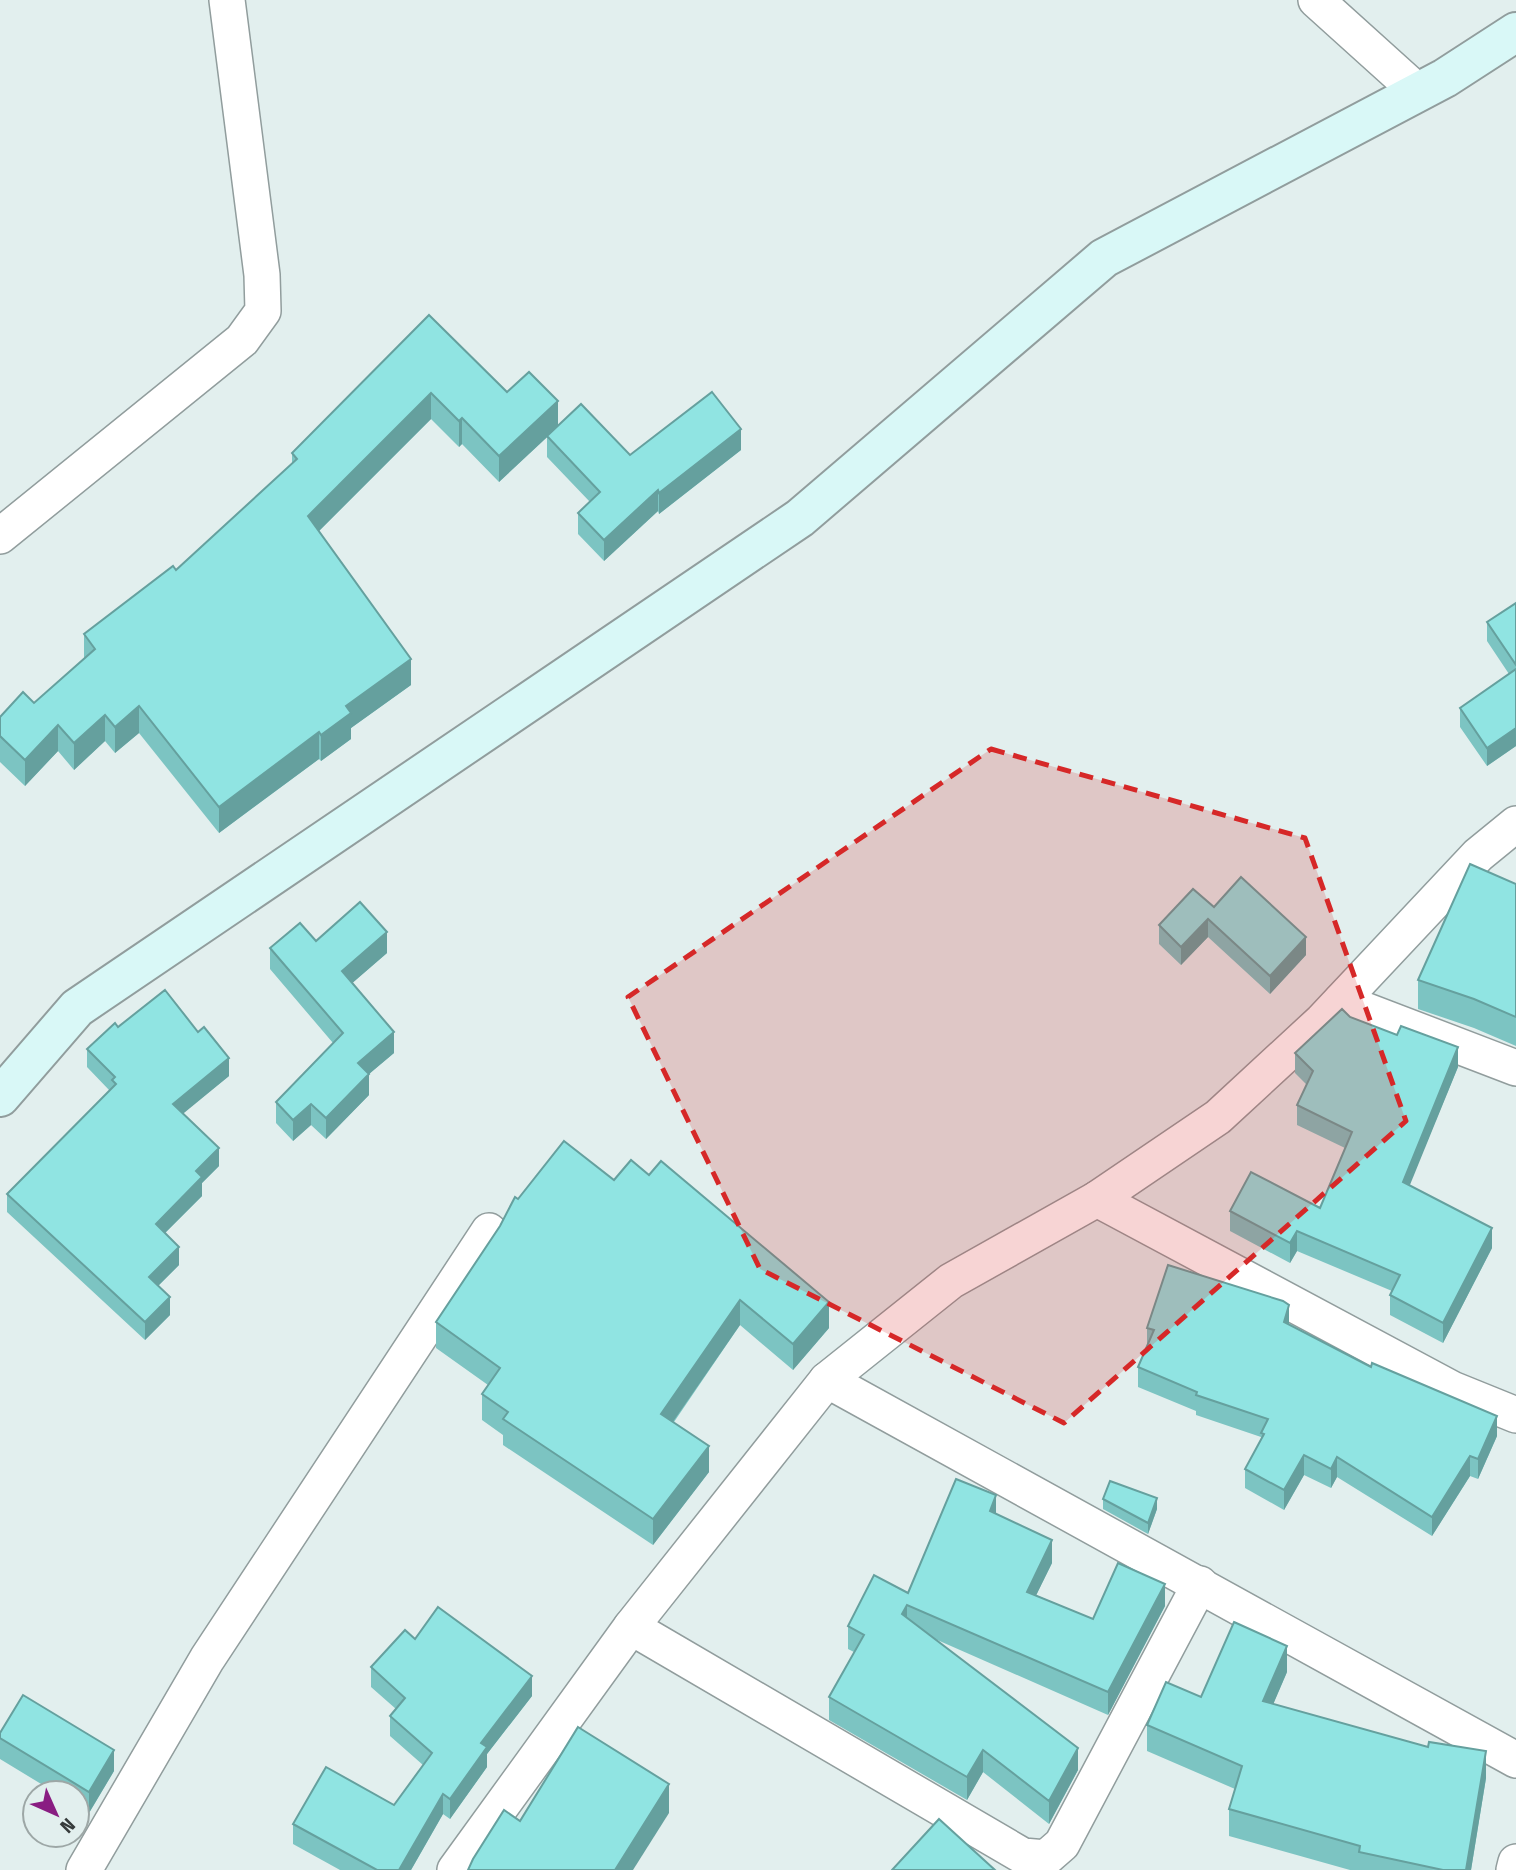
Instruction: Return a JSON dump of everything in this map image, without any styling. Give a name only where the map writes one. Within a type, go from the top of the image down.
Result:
[{"type":"street","points":[[0,536],[242,340],[263,311],[262,275],[226,0]]},
{"type":"street","points":[[1315,0],[1418,92]]},
{"type":"street","points":[[0,1097],[77,1008],[800,518],[1104,258],[1418,92],[1516,32]]},
{"type":"street","points":[[454,1870],[631,1627],[827,1380],[951,1281],[1097,1199],[1218,1118],[1341,1001],[1478,855],[1516,824]]},
{"type":"street","points":[[1341,1001],[1516,1068]]},
{"type":"street","points":[[1097,1199],[1452,1389],[1516,1415]]},
{"type":"street","points":[[84,1870],[207,1659],[489,1231]]},
{"type":"street","points":[[827,1380],[1516,1760]]},
{"type":"street","points":[[631,1627],[1023,1856],[1046,1858],[1062,1844],[1200,1584]]},
{"type":"street","points":[[1514,1870],[1516,1861]]},
{"type":"highlighted area","points":[[991,749],[1305,838],[1406,1121],[1064,1423],[760,1269],[628,997]]},
{"type":"building","points":[[429,315],[507,392],[529,372],[558,401],[499,456],[462,418],[459,421],[431,393],[308,516],[411,659],[346,706],[351,713],[321,735],[319,732],[219,807],[139,706],[115,727],[105,715],[74,743],[58,725],[25,760],[0,736],[0,717],[23,692],[34,703],[95,649],[84,634],[173,566],[176,570],[297,459],[292,453]]},
{"type":"building","points":[[712,392],[741,429],[659,493],[658,490],[604,540],[578,513],[600,492],[547,436],[581,404],[630,455]]},
{"type":"building","points":[[1516,603],[1516,665],[1487,622]]},
{"type":"building","points":[[1516,669],[1516,728],[1487,748],[1460,708]]},
{"type":"building","points":[[1470,864],[1516,884],[1516,1017],[1418,980]]},
{"type":"building","points":[[1241,877],[1306,937],[1270,976],[1208,919],[1181,947],[1159,925],[1193,889],[1214,907]]},
{"type":"building","points":[[360,902],[387,932],[342,971],[394,1032],[358,1063],[369,1074],[326,1118],[311,1104],[293,1120],[276,1102],[343,1033],[270,948],[300,923],[316,941]]},
{"type":"building","points":[[165,990],[198,1032],[204,1027],[229,1058],[173,1104],[219,1148],[196,1171],[202,1177],[156,1224],[179,1247],[149,1277],[170,1297],[145,1322],[7,1194],[116,1084],[112,1080],[115,1077],[87,1049],[115,1023],[118,1027]]},
{"type":"building","points":[[1342,1009],[1350,1017],[1397,1035],[1401,1026],[1458,1047],[1403,1182],[1492,1228],[1443,1323],[1390,1295],[1400,1275],[1297,1231],[1290,1243],[1230,1211],[1251,1172],[1320,1208],[1352,1132],[1297,1105],[1313,1071],[1295,1053]]},
{"type":"building","points":[[564,1141],[614,1180],[631,1160],[649,1175],[661,1161],[829,1302],[793,1344],[740,1300],[661,1414],[709,1446],[653,1519],[503,1419],[508,1412],[482,1394],[500,1368],[436,1322],[500,1226],[515,1197],[518,1199]]},
{"type":"building","points":[[1168,1265],[1283,1301],[1289,1305],[1284,1322],[1371,1367],[1372,1363],[1497,1416],[1478,1459],[1470,1456],[1432,1517],[1337,1457],[1331,1469],[1304,1455],[1284,1490],[1245,1469],[1264,1434],[1261,1433],[1268,1419],[1196,1395],[1197,1392],[1138,1367],[1154,1330],[1147,1328]]},
{"type":"building","points":[[956,1479],[996,1495],[990,1511],[1052,1540],[1027,1592],[1093,1619],[1118,1563],[1165,1584],[1108,1692],[907,1605],[902,1614],[1078,1748],[1049,1801],[983,1750],[967,1777],[829,1697],[864,1635],[848,1626],[874,1575],[908,1593]]},
{"type":"building","points":[[1110,1481],[1157,1498],[1148,1523],[1103,1499]]},
{"type":"building","points":[[438,1607],[532,1676],[481,1743],[487,1747],[450,1799],[443,1794],[399,1870],[377,1870],[293,1824],[326,1767],[394,1805],[432,1753],[390,1716],[405,1698],[371,1667],[405,1630],[415,1639]]},
{"type":"building","points":[[1234,1622],[1287,1646],[1263,1701],[1428,1747],[1429,1742],[1486,1751],[1466,1870],[1443,1870],[1359,1852],[1360,1846],[1229,1809],[1242,1766],[1147,1725],[1166,1682],[1201,1697]]},
{"type":"building","points":[[23,1695],[114,1750],[91,1789],[91,1779],[68,1779],[0,1738],[0,1733]]},
{"type":"building","points":[[578,1727],[669,1784],[615,1870],[468,1870],[504,1810],[520,1821]]},
{"type":"building","points":[[939,1819],[995,1870],[892,1870]]}]
